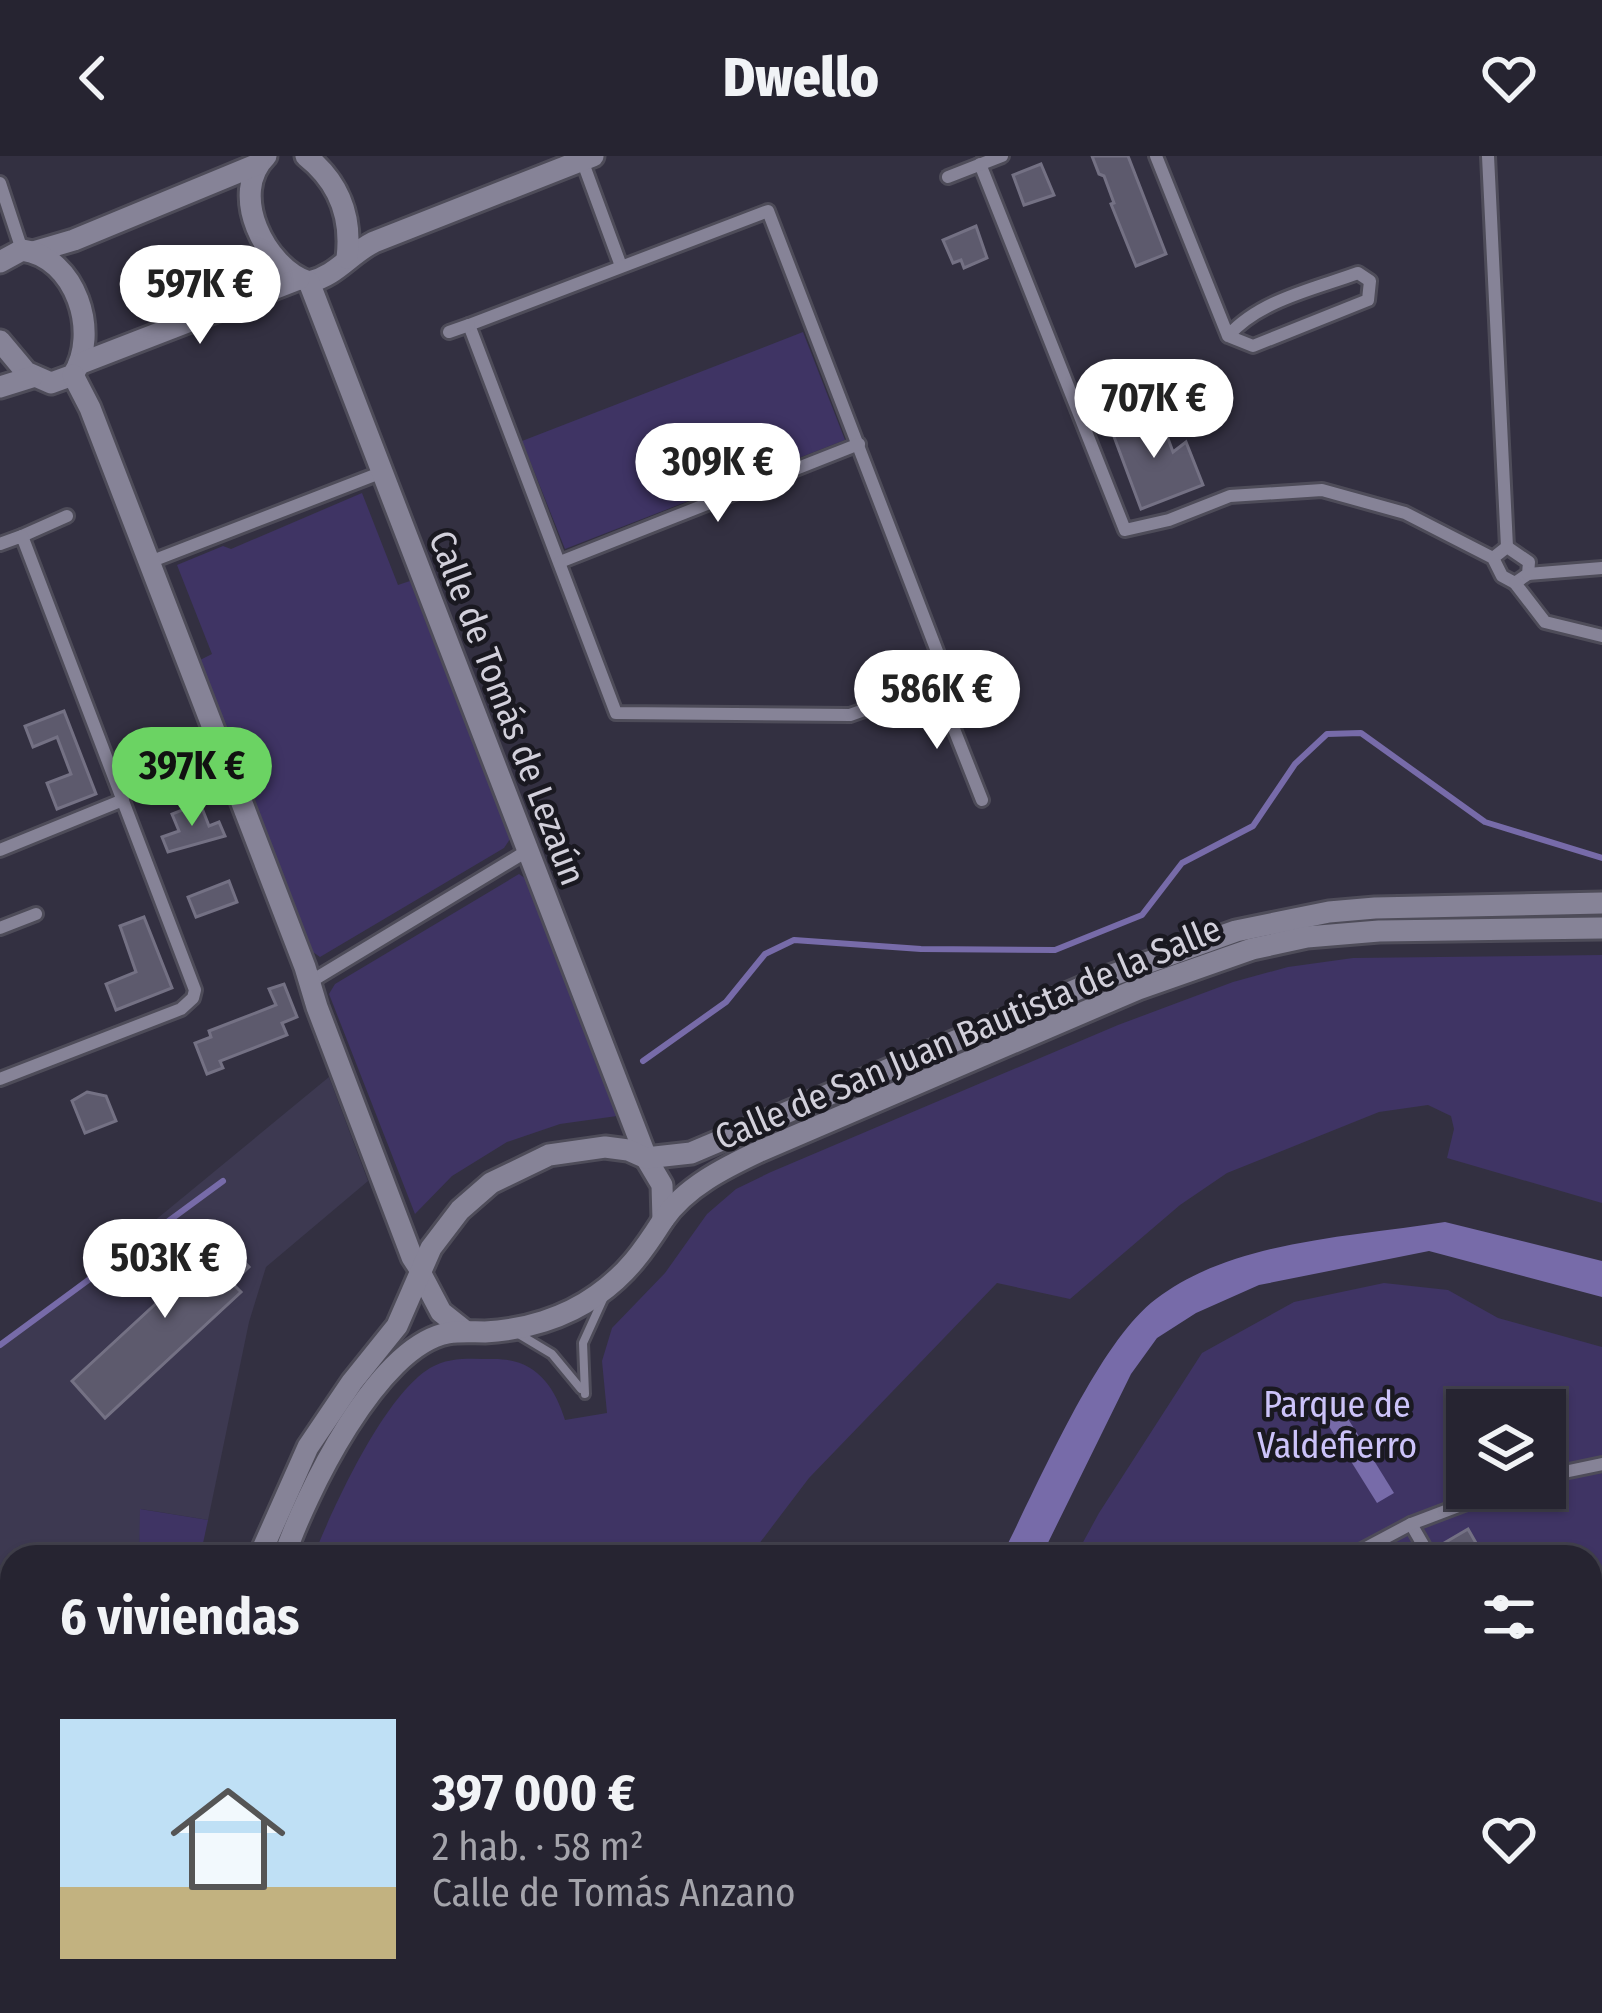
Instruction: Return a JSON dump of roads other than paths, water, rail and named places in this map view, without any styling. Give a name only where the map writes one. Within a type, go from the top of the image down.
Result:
[{"type":"main road","points":[[306,156],[325,172],[342,200],[347,258]]},
{"type":"main road","points":[[0,341],[32,377],[51,382],[304,280],[331,274],[374,242],[587,158]]},
{"type":"main road","points":[[0,262],[74,241],[262,160]]},
{"type":"main road","name":"Calle de Tomás de Lezaún","points":[[262,160],[252,196],[254,221],[267,249],[304,280],[646,1157]]},
{"type":"main road","points":[[28,251],[57,268],[78,301],[84,338],[76,369],[147,563],[412,1256],[441,1312],[465,1331]]},
{"type":"main road","points":[[0,387],[32,377]]},
{"type":"main road","name":"Calle de San Juan Bautista de la Salle","points":[[265,1545],[308,1447],[398,1326],[431,1247],[460,1210],[509,1172],[549,1155],[579,1149],[617,1148],[646,1157],[691,1153],[1104,978],[1236,931],[1308,915],[1375,908],[1602,903]]},
{"type":"main road","name":"Calle de San Juan Bautista de la Salle","points":[[289,1545],[317,1478],[373,1392],[418,1346],[441,1334],[510,1330],[576,1308],[615,1281],[645,1252],[663,1220],[704,1183],[760,1150],[1138,989],[1252,949],[1379,931],[1602,928]]},
{"type":"main road","points":[[646,1157],[662,1185],[663,1220]]},
{"type":"street","points":[[947,177],[1002,156]]},
{"type":"street","points":[[1156,156],[1228,336],[1253,346],[1368,300],[1370,281],[1358,273],[1265,307],[1244,317],[1228,336]]},
{"type":"street","points":[[1488,156],[1507,547]]},
{"type":"street","points":[[587,158],[621,266]]},
{"type":"street","points":[[980,164],[1124,530],[1169,520],[1230,496],[1322,490],[1405,513],[1493,558],[1502,576],[1521,579],[1602,568]]},
{"type":"street","points":[[0,183],[28,251]]},
{"type":"street","points":[[449,332],[768,211],[948,680],[850,715],[616,713],[469,325]]},
{"type":"street","points":[[560,562],[859,444]]},
{"type":"street","points":[[147,563],[380,472]]},
{"type":"street","points":[[0,544],[67,516]]},
{"type":"street","points":[[0,1079],[182,1009],[193,998],[194,983],[22,536]]},
{"type":"street","points":[[1493,558],[1507,547]]},
{"type":"street","points":[[1507,547],[1528,562],[1521,579]]},
{"type":"street","points":[[1521,579],[1545,622],[1602,637]]},
{"type":"street","points":[[937,686],[982,800]]},
{"type":"street","points":[[0,850],[123,800]]},
{"type":"street","points":[[310,982],[527,851]]},
{"type":"street","points":[[0,928],[36,914]]},
{"type":"street","points":[[1566,1472],[1602,1464]]},
{"type":"street","points":[[1372,1545],[1451,1509]]},
{"type":"street","points":[[1411,1524],[1423,1545]]},
{"type":"lane","points":[[510,1330],[552,1354],[585,1394],[583,1343],[594,1313],[615,1281]]},
{"type":"waterway","points":[[643,1061],[726,1002],[765,954],[794,940],[921,949],[1055,950],[1142,915],[1182,863],[1253,826],[1295,764],[1327,734],[1361,733],[1485,822],[1602,858]]},
{"type":"waterway","points":[[0,1345],[223,1181]]},
{"type":"park label","name":"Parque de Valdefierro","points":[[1337,1426]]}]
